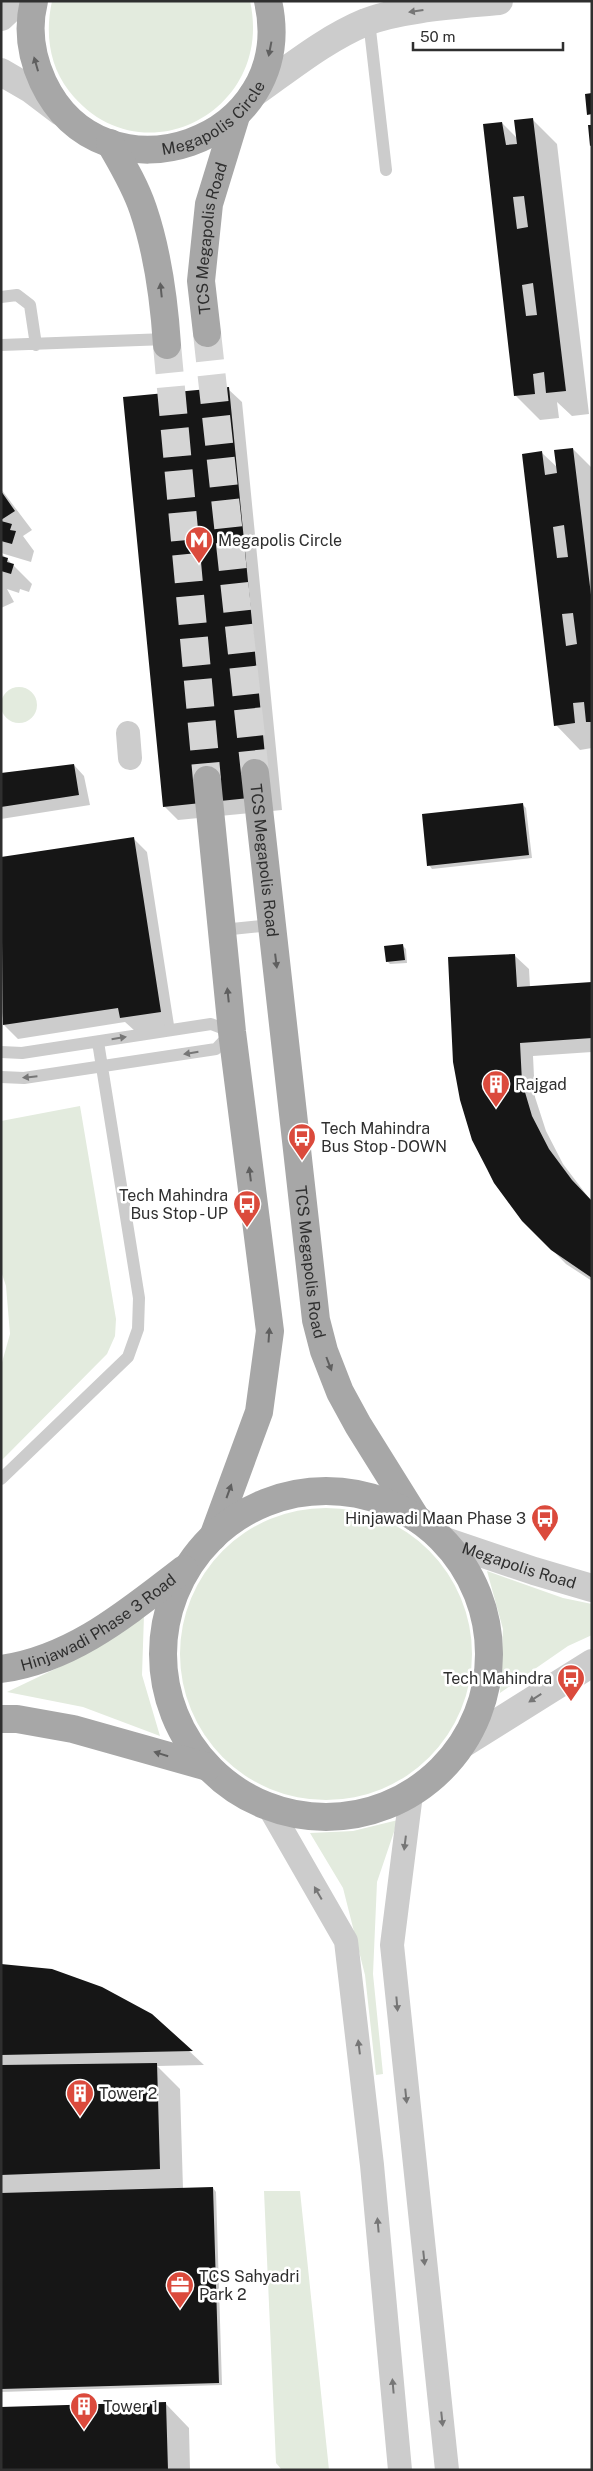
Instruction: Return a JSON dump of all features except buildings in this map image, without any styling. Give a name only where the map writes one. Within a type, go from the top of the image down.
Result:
[{"type":"main road","name":"Megapolis Circle","points":[[34,1],[31,15],[30,42],[36,68],[48,93],[64,114],[86,131],[110,143],[137,150],[164,150],[190,144],[215,132],[236,116],[254,94],[266,70],[272,44],[272,17],[268,1]]},
{"type":"main road","name":"TCS Megapolis Road","points":[[207,333],[201,281],[209,204],[236,116]]},
{"type":"main road","points":[[110,143],[130,178],[143,208],[159,269],[167,342]]},
{"type":"main road","name":"TCS Megapolis Road","points":[[255,773],[316,1320],[324,1351],[340,1392],[358,1426],[416,1518]]},
{"type":"main road","points":[[207,780],[232,1032],[270,1331],[260,1412],[212,1537]]},
{"type":"main road","points":[[311,1492],[348,1493],[384,1502],[416,1518],[445,1541],[467,1571],[482,1604],[490,1640],[489,1676],[482,1702],[464,1744],[440,1772],[411,1794],[378,1810],[341,1817],[305,1816],[269,1807],[236,1791],[208,1768],[186,1738],[174,1714],[163,1670],[164,1633],[170,1606],[189,1565],[212,1537],[242,1515],[275,1499],[311,1492]]},
{"type":"main road","name":"Hinjawadi Phase 3 Road","points":[[1,1669],[46,1659],[88,1639],[132,1610],[189,1565]]},
{"type":"main road","points":[[1,1719],[17,1718],[73,1729],[208,1768]]},
{"type":"street","points":[[1,17],[18,1]]},
{"type":"street","points":[[254,94],[322,45],[369,21],[404,13],[499,1]]},
{"type":"street","points":[[1,72],[32,90],[64,114]]},
{"type":"street","points":[[128,733],[130,758]]},
{"type":"street","name":"Megapolis Road","points":[[445,1541],[525,1569],[592,1588]]},
{"type":"street","points":[[464,1744],[592,1663]]},
{"type":"street","points":[[411,1794],[392,1945],[447,2470]]},
{"type":"street","points":[[269,1807],[346,1941],[372,2165],[400,2470]]},
{"type":"lane","points":[[369,21],[386,170]]},
{"type":"lane","points":[[1,297],[17,295],[30,305],[36,344]]},
{"type":"lane","points":[[1,345],[167,342]]},
{"type":"lane","points":[[222,930],[271,924]]},
{"type":"lane","points":[[1,1052],[22,1054],[211,1024],[232,1032],[216,1049],[24,1078],[1,1077]]},
{"type":"lane","points":[[1,1479],[128,1357],[138,1329],[139,1298],[98,1042]]},
{"type":"shaded area","points":[[52,1],[250,1],[252,41],[242,75],[222,102],[195,122],[164,132],[130,131],[98,118],[69,91],[62,81],[50,48],[49,25]]},
{"type":"shaded area","points":[[19,687],[26,688],[32,692],[36,698],[36,712],[32,718],[26,722],[19,723],[12,722],[6,718],[2,712],[1,705],[2,698],[6,692],[12,688]]},
{"type":"shaded area","points":[[80,1106],[116,1319],[115,1336],[107,1354],[1,1461],[1,1366],[10,1334],[6,1286],[1,1271],[1,1121]]},
{"type":"shaded area","points":[[312,1508],[340,1508],[369,1514],[395,1525],[430,1550],[448,1573],[461,1598],[470,1625],[472,1654],[470,1683],[461,1710],[448,1735],[430,1758],[407,1776],[369,1794],[340,1800],[312,1800],[283,1794],[257,1783],[222,1758],[204,1735],[186,1697],[180,1668],[180,1640],[186,1611],[197,1585],[222,1550],[245,1532],[283,1514]]},
{"type":"shaded area","points":[[487,1571],[563,1598],[592,1604],[592,1635],[568,1646],[500,1693],[503,1629]]},
{"type":"shaded area","points":[[144,1615],[142,1675],[160,1736],[83,1707],[7,1692],[76,1659]]},
{"type":"shaded area","points":[[398,1820],[377,1882],[373,1974],[383,2074],[376,2075],[365,1975],[343,1888],[310,1833],[353,1831]]},
{"type":"shaded area","points":[[264,2191],[300,2191],[329,2470],[282,2470],[276,2463]]},
{"type":"tunnel","points":[[207,333],[255,773]]},
{"type":"tunnel","points":[[167,345],[207,780]]},
{"type":"place","name":"Megapolis Circle","points":[[199,564]]},
{"type":"place","name":"Rajgad","points":[[496,1108]]},
{"type":"place","name":"Tech Mahindra Bus Stop - DOWN","points":[[302,1161]]},
{"type":"place","name":"Tech Mahindra Bus Stop - UP","points":[[247,1228]]},
{"type":"place","name":"Hinjawadi Maan Phase 3","points":[[545,1542]]},
{"type":"place","name":"Tech Mahindra","points":[[571,1702]]},
{"type":"place","name":"Tower 2","points":[[80,2117]]},
{"type":"place","name":"TCS Sahyadri Park 2","points":[[180,2309]]},
{"type":"place","name":"Tower 1","points":[[84,2430]]}]
